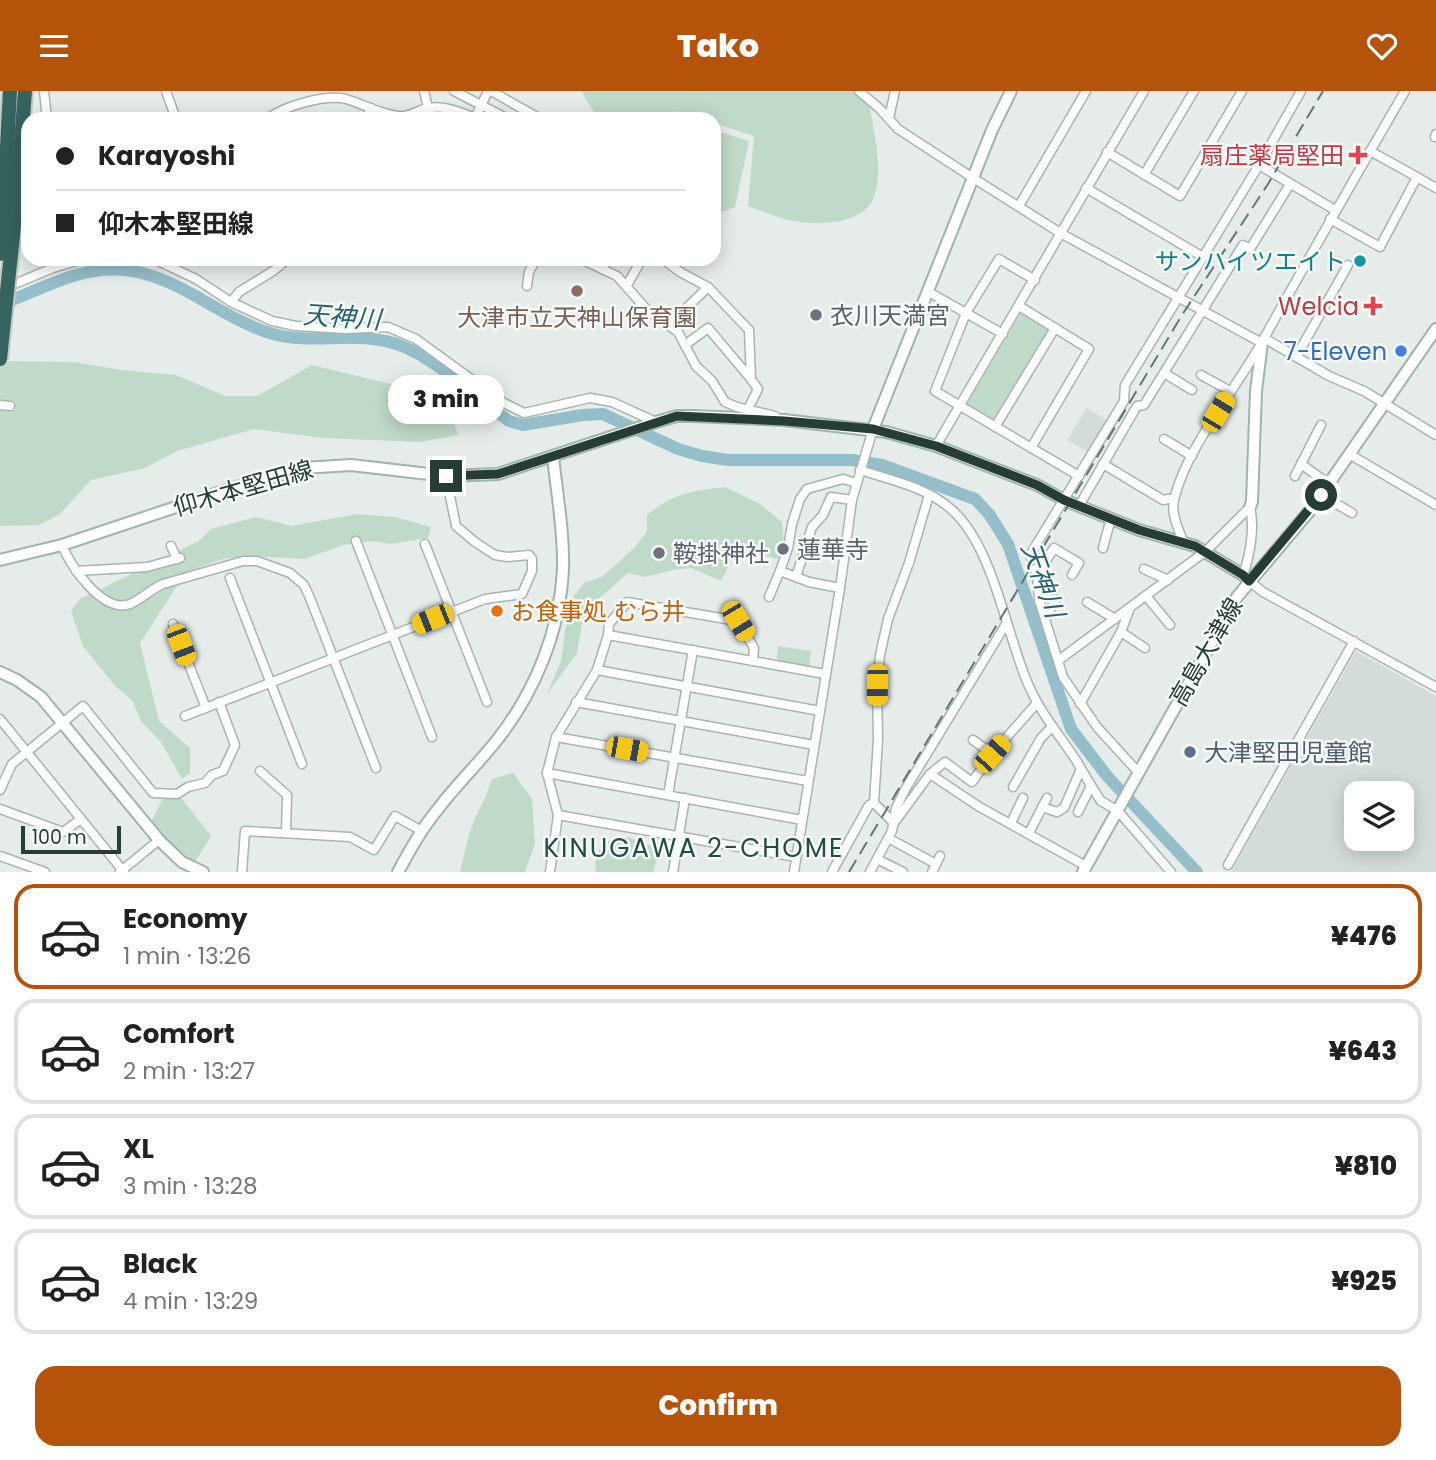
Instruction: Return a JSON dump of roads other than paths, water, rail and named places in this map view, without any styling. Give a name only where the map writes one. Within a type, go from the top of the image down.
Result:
[{"type":"highway","points":[[0,254],[11,207],[10,91]]},
{"type":"highway","points":[[22,112],[25,91]]},
{"type":"highway","points":[[0,359],[11,207],[21,124]]},
{"type":"main road","points":[[872,434],[973,179],[1011,91]]},
{"type":"main road","name":"高島大津線","points":[[1137,775],[1246,578],[1321,495],[1436,329]]},
{"type":"main road","points":[[1250,507],[1256,391],[1263,340]]},
{"type":"main road","name":"仰木本堅田線","points":[[0,560],[62,545],[233,488],[303,468],[351,465],[446,476],[498,474],[656,422],[677,416],[694,416],[784,421],[936,446],[1037,485],[1064,500],[1139,530],[1183,541],[1206,551],[1246,578]]},
{"type":"main road","points":[[398,872],[422,831],[498,739],[527,697],[542,664],[559,601],[563,568],[561,520],[553,457]]},
{"type":"main road","points":[[0,672],[41,697],[159,840],[182,862],[203,872]]},
{"type":"main road","points":[[1085,869],[1137,775]]},
{"type":"street","points":[[44,91],[46,112]]},
{"type":"street","points":[[166,91],[174,112]]},
{"type":"street","points":[[424,91],[428,108]]},
{"type":"street","points":[[454,91],[496,112]]},
{"type":"street","points":[[479,112],[489,91],[528,112]]},
{"type":"street","points":[[859,91],[890,118],[898,129],[1062,234],[1329,376],[1364,391],[1433,434],[1436,421]]},
{"type":"street","points":[[890,118],[895,91]]},
{"type":"street","points":[[1018,206],[1086,91]]},
{"type":"street","points":[[936,446],[1144,91]]},
{"type":"street","points":[[1144,174],[1194,91]]},
{"type":"street","points":[[1107,152],[1180,196],[1242,91]]},
{"type":"street","points":[[1137,775],[1080,704],[1063,677],[1039,600],[1037,575],[1030,555],[1124,401],[1125,385],[1301,91]]},
{"type":"street","points":[[1183,541],[1173,512],[1174,498],[1192,456],[1263,340],[1405,91]]},
{"type":"street","points":[[281,112],[318,99],[339,98],[383,112]]},
{"type":"street","points":[[369,112],[371,108]]},
{"type":"street","points":[[423,112],[428,108],[457,112]]},
{"type":"street","points":[[1370,151],[1436,188]]},
{"type":"street","points":[[1259,165],[1335,210]]},
{"type":"street","points":[[1330,219],[1380,247],[1417,177]]},
{"type":"street","points":[[1079,506],[1137,406],[1144,405],[1243,245],[1250,249],[1290,184]]},
{"type":"street","points":[[1086,188],[1203,257]]},
{"type":"street","points":[[1035,280],[999,260],[966,313],[935,391],[1079,476]]},
{"type":"street","points":[[1296,357],[1348,265]]},
{"type":"street","points":[[0,290],[60,266]]},
{"type":"street","points":[[169,266],[196,279],[231,302],[272,321],[296,326],[346,329],[388,327],[401,331],[504,403],[524,413],[590,398],[612,402],[656,422]]},
{"type":"street","points":[[231,302],[239,292],[279,266]]},
{"type":"street","points":[[527,286],[532,266]]},
{"type":"street","points":[[596,266],[617,276],[647,310],[678,332],[696,366],[712,381],[725,402],[784,421]]},
{"type":"street","points":[[627,285],[638,266]]},
{"type":"street","points":[[672,266],[708,287],[748,330],[751,379]]},
{"type":"street","points":[[670,324],[708,287]]},
{"type":"street","points":[[928,291],[1003,334]]},
{"type":"street","points":[[1019,306],[1089,349],[1031,448]]},
{"type":"street","points":[[685,345],[708,328],[758,389],[748,409]]},
{"type":"street","points":[[995,427],[1055,328]]},
{"type":"street","points":[[1164,373],[1192,390]]},
{"type":"street","points":[[1201,375],[1230,391]]},
{"type":"street","points":[[0,405],[10,406]]},
{"type":"street","points":[[1295,476],[1321,425]]},
{"type":"street","points":[[794,872],[852,500],[872,434]]},
{"type":"street","points":[[1164,439],[1192,456]]},
{"type":"street","points":[[1349,454],[1436,505]]},
{"type":"street","points":[[1103,464],[1163,500],[1174,498]]},
{"type":"street","points":[[1301,464],[1329,484]]},
{"type":"street","points":[[861,467],[929,495],[954,511],[974,537],[990,571],[1006,624],[1037,703],[1101,801],[1119,808],[1171,872]]},
{"type":"street","points":[[185,716],[485,599],[522,594],[533,564],[529,555],[495,555],[456,526],[446,476]]},
{"type":"street","points":[[769,597],[788,548],[800,499],[807,489],[843,479],[856,482]]},
{"type":"street","points":[[894,823],[874,803],[880,655],[888,619],[909,563],[929,495]]},
{"type":"street","points":[[1321,495],[1352,513]]},
{"type":"street","points":[[796,577],[812,527],[823,515],[831,497],[852,500]]},
{"type":"street","points":[[1059,660],[1206,551],[1250,507],[1253,517],[1246,578],[1263,592],[1436,687]]},
{"type":"street","points":[[1103,548],[1111,519]]},
{"type":"street","points":[[356,541],[432,737]]},
{"type":"street","points":[[425,544],[487,702]]},
{"type":"street","points":[[62,545],[68,562],[76,571],[102,597],[111,604],[121,606],[132,603],[163,584],[243,561],[263,562],[290,573],[304,585],[376,768]]},
{"type":"street","points":[[76,571],[147,567],[178,559],[171,546]]},
{"type":"street","points":[[1037,575],[1054,548],[1079,563],[1072,575]]},
{"type":"street","points":[[1144,569],[1168,580]]},
{"type":"street","points":[[780,571],[840,589]]},
{"type":"street","points":[[230,578],[302,764]]},
{"type":"street","points":[[1146,597],[1170,625]]},
{"type":"street","points":[[1045,619],[1056,599]]},
{"type":"street","points":[[1087,601],[1115,619]]},
{"type":"street","points":[[550,872],[558,814],[547,773],[556,737],[597,670],[609,624],[627,602],[738,621],[754,648],[753,661]]},
{"type":"street","points":[[1080,704],[1121,632],[1130,608]]},
{"type":"street","points":[[173,624],[205,708]]},
{"type":"street","points":[[874,871],[894,823],[896,808],[906,788],[1006,624]]},
{"type":"street","points":[[1121,632],[1145,647]]},
{"type":"street","points":[[608,635],[825,674]]},
{"type":"street","points":[[1228,865],[1354,641]]},
{"type":"street","points":[[668,795],[693,650]]},
{"type":"street","points":[[597,670],[820,711]]},
{"type":"street","points":[[0,790],[8,770],[83,706],[153,793],[177,794],[188,787],[205,783],[212,775],[223,771],[235,745],[219,702]]},
{"type":"street","points":[[576,702],[814,745]]},
{"type":"street","points":[[894,823],[930,774],[945,762],[972,782],[992,754],[1037,703]]},
{"type":"street","points":[[0,719],[122,871],[159,840]]},
{"type":"street","points":[[1013,787],[1041,737],[1052,727]]},
{"type":"street","points":[[556,737],[808,781]]},
{"type":"street","points":[[973,740],[992,754]]},
{"type":"street","points":[[1042,807],[1057,812],[1064,808],[1081,769]]},
{"type":"street","points":[[260,771],[287,795],[286,833]]},
{"type":"street","points":[[547,773],[802,820]]},
{"type":"street","points":[[930,774],[978,806],[1029,833],[1085,869]]},
{"type":"street","points":[[1078,812],[1091,786]]},
{"type":"street","points":[[673,872],[685,798]]},
{"type":"street","points":[[1011,823],[1023,798]]},
{"type":"street","points":[[1029,833],[1047,798]]},
{"type":"street","points":[[832,872],[869,805],[874,803]]},
{"type":"street","points":[[0,809],[63,832],[81,819]]},
{"type":"street","points":[[558,814],[796,857]]},
{"type":"street","points":[[242,872],[245,831],[350,837],[374,850],[395,816],[422,831]]},
{"type":"street","points":[[888,838],[936,864]]},
{"type":"street","points":[[0,856],[45,872]]},
{"type":"street","points":[[877,859],[903,872]]},
{"type":"waterway","name":"天神川","points":[[0,305],[73,276],[94,271],[139,272],[164,280],[242,322],[273,334],[301,338],[371,339],[401,346],[434,363],[509,421],[523,425],[603,414],[678,449],[702,456],[728,460],[852,460],[882,465],[975,499],[989,514],[1008,544],[1071,729],[1107,776],[1197,872]]},
{"type":"railway","points":[[849,872],[1182,315],[1268,184],[1323,91]]},
{"type":"place","name":"扇庄薬局堅田","points":[[1358,155]]},
{"type":"place","name":"サンハイツエイト","points":[[1360,261]]},
{"type":"place","name":"大津市立天神山保育園","points":[[577,291]]},
{"type":"place","name":"Welcia","points":[[1373,306]]},
{"type":"place","name":"衣川天満宮","points":[[816,315]]},
{"type":"place","name":"7-Eleven","points":[[1401,351]]},
{"type":"place","name":"蓮華寺","points":[[783,549]]},
{"type":"place","name":"鞍掛神社","points":[[659,553]]},
{"type":"place","name":"お食事処 むら井","points":[[497,611]]},
{"type":"place","name":"大津堅田児童館","points":[[1190,752]]},
{"type":"district","name":"KINUGAWA 2-CHOME","points":[[694,848]]}]
